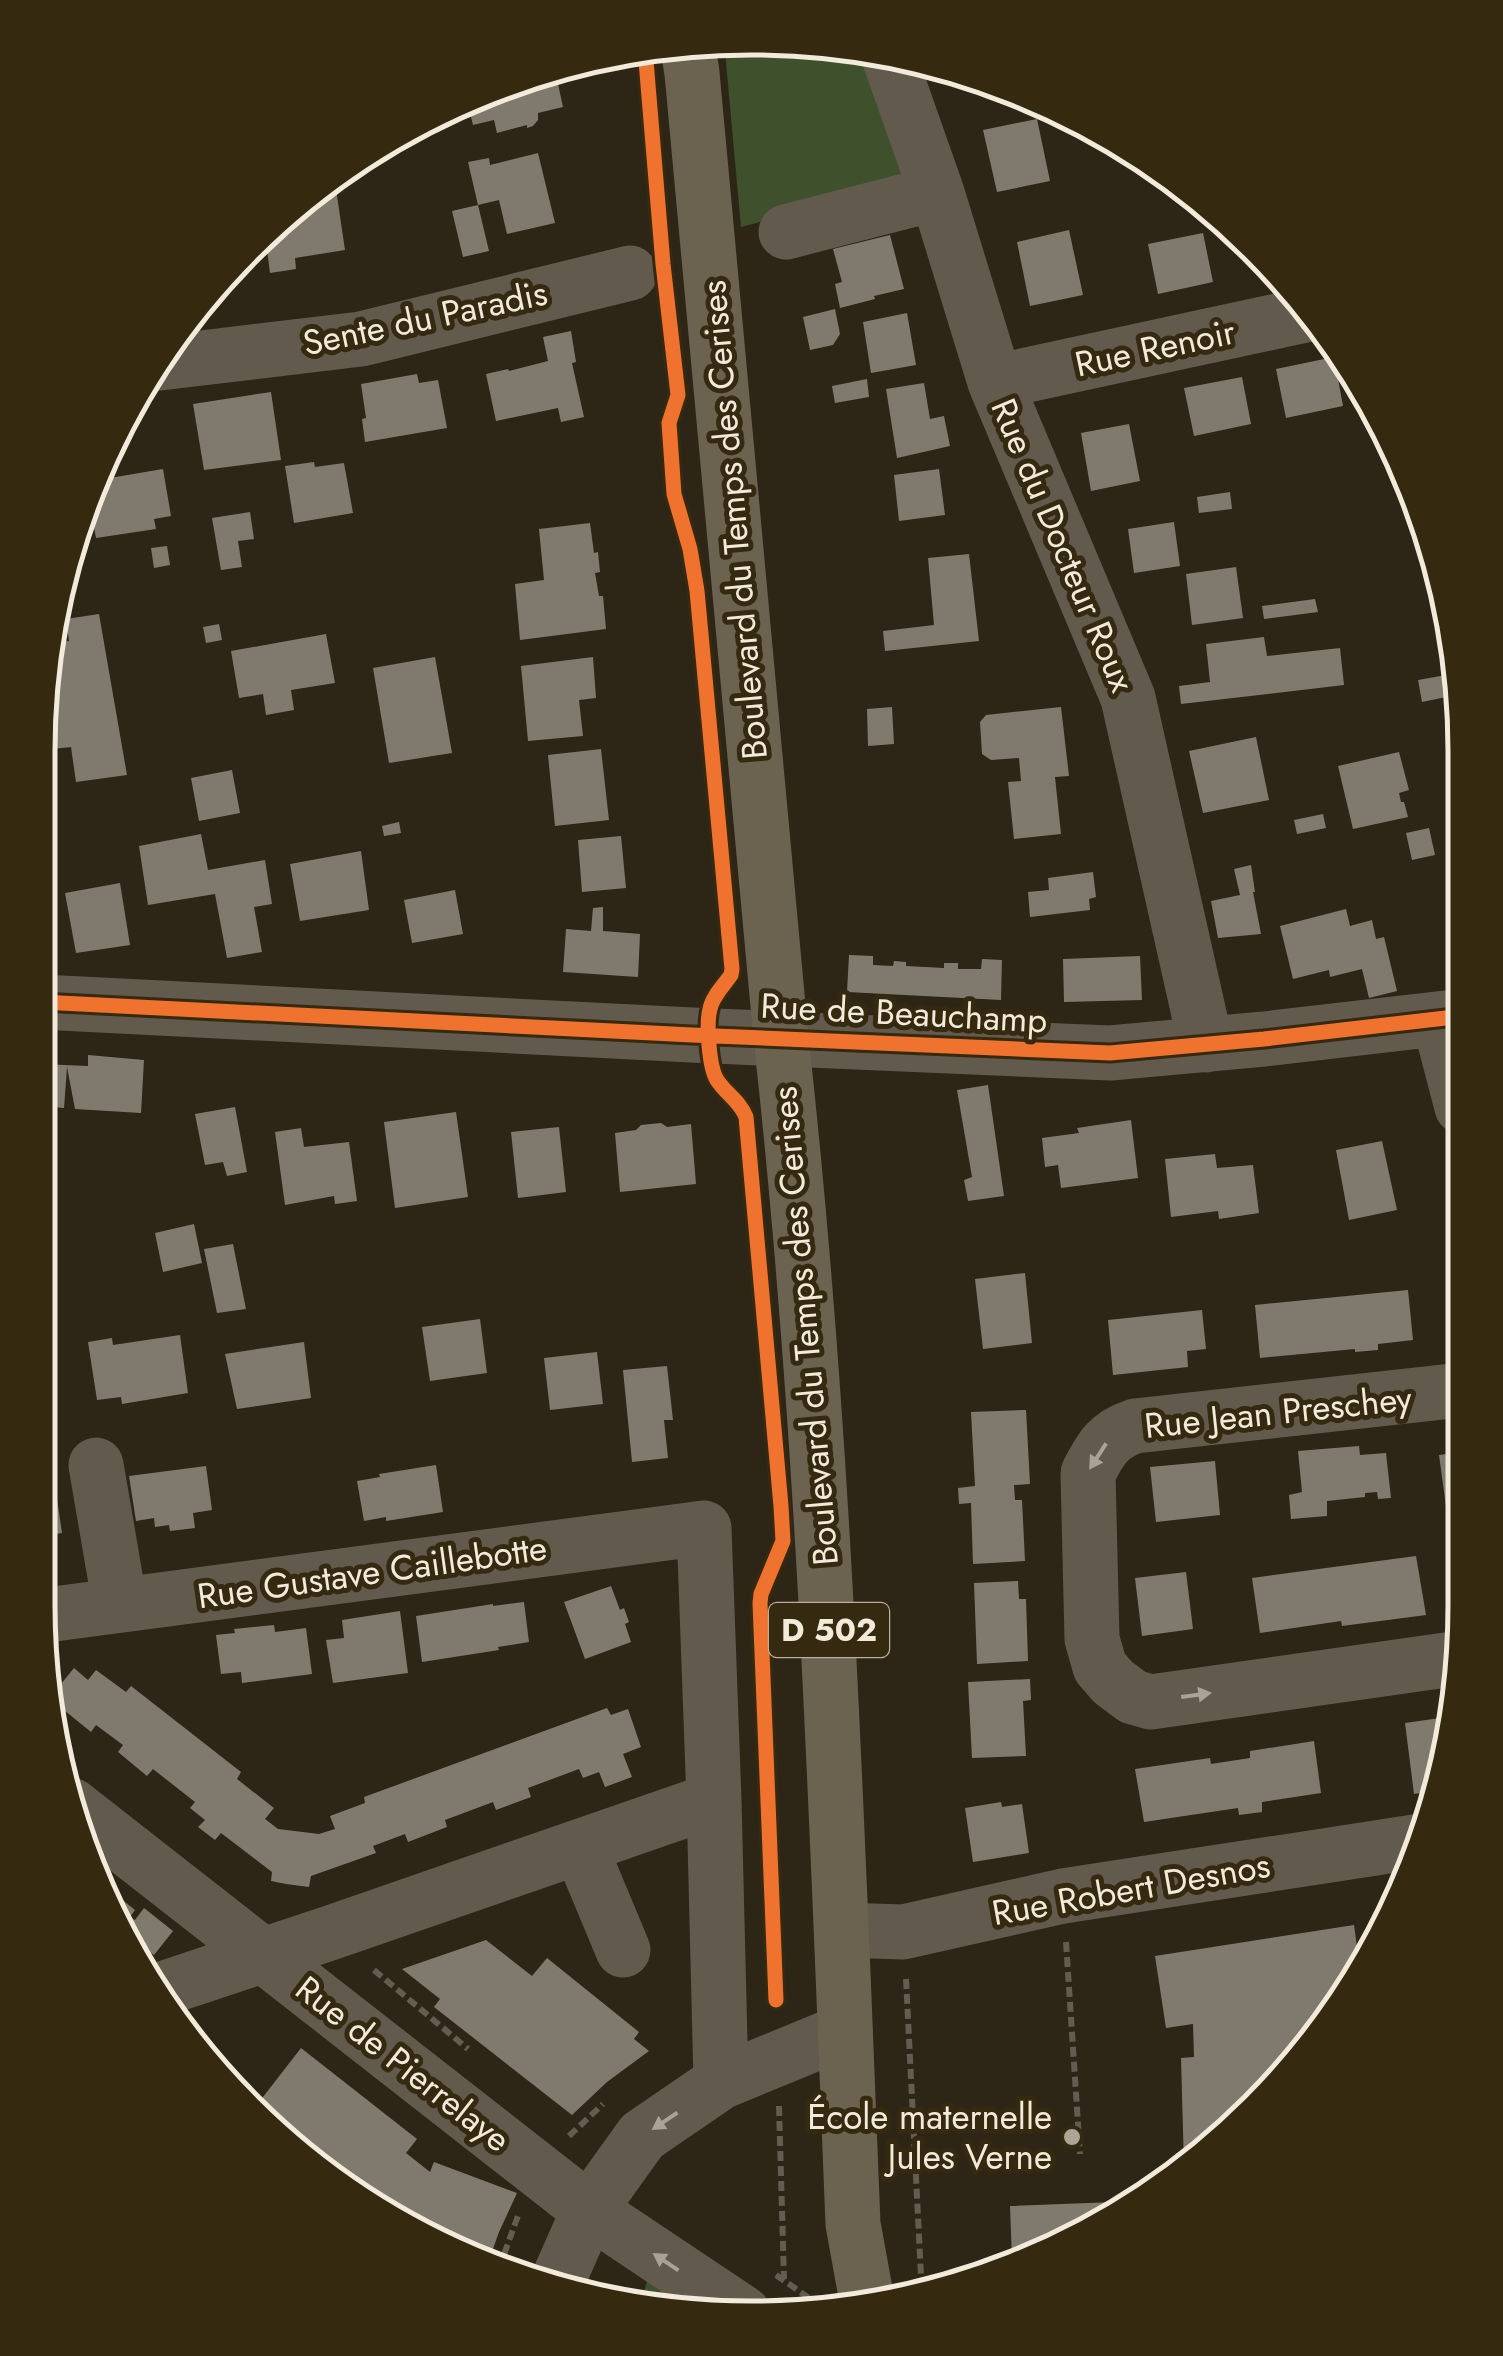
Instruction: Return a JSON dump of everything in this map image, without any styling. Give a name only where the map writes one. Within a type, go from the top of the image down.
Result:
[{"type":"main road","name":"Boulevard du Temps des Cerises","points":[[692,58],[792,1142],[822,1514],[853,2224],[865,2291]]},
{"type":"main road","name":"Boulevard du Temps des Cerises","points":[[844,2295],[853,2224]]},
{"type":"street","name":"Rue du Docteur Roux","points":[[894,70],[937,192],[995,382],[1128,698],[1206,1045]]},
{"type":"street","points":[[786,232],[937,192]]},
{"type":"street","name":"Sente du Paradis","points":[[175,361],[361,339],[630,272]]},
{"type":"street","name":"Rue Renoir","points":[[995,382],[1296,317]]},
{"type":"street","name":"Rue de Beauchamp","points":[[55,1003],[1110,1052],[1448,1017]]},
{"type":"street","name":"Rue Jean Preschey","points":[[1446,1660],[1151,1702],[1133,1697],[1100,1667],[1092,1639],[1088,1473],[1100,1449],[1117,1432],[1135,1426],[1448,1391]]},
{"type":"street","points":[[96,1464],[120,1606]]},
{"type":"street","name":"Rue Gustave Caillebotte","points":[[55,1614],[704,1528],[714,1800]]},
{"type":"street","points":[[169,1987],[714,1800],[721,2082]]},
{"type":"street","name":"Rue de Pierrelaye","points":[[90,1820],[264,1955],[603,2190],[765,2288]]},
{"type":"street","name":"Rue Robert Desnos","points":[[842,1930],[903,1932],[1063,1896],[1405,1844]]},
{"type":"street","points":[[580,1846],[623,1950]]},
{"type":"street","points":[[561,2274],[603,2190],[642,2136],[721,2082],[845,2031]]},
{"type":"path","points":[[1063,1896],[1080,2154]]},
{"type":"path","points":[[903,1932],[921,2280]]},
{"type":"path","points":[[330,1933],[480,2059]]},
{"type":"path","points":[[778,2058],[765,2288],[800,2300]]},
{"type":"path","points":[[570,2134],[603,2190]]},
{"type":"green space","points":[[725,56],[797,56],[877,66],[916,180],[741,227]]},
{"type":"green space","points":[[648,2278],[675,2297],[661,2295],[644,2292]]},
{"type":"building","points":[[558,84],[563,107],[538,113],[533,126],[497,133],[494,120],[473,125],[471,115]]},
{"type":"building","points":[[1037,119],[1050,181],[997,192],[983,130]]},
{"type":"building","points":[[538,153],[555,223],[507,234],[499,200],[478,205],[468,162],[489,158],[490,165]]},
{"type":"building","points":[[336,192],[345,250],[295,258],[296,269],[270,273],[267,251]]},
{"type":"building","points":[[478,205],[489,251],[463,257],[452,211]]},
{"type":"building","points":[[1069,230],[1083,295],[1030,306],[1017,242]]},
{"type":"building","points":[[1203,233],[1213,282],[1158,294],[1148,244]]},
{"type":"building","points":[[890,235],[904,289],[840,308],[835,284],[842,282],[833,249]]},
{"type":"building","points":[[835,309],[840,334],[833,345],[810,350],[803,317]]},
{"type":"building","points":[[907,313],[916,365],[871,373],[863,322]]},
{"type":"building","points":[[571,331],[576,362],[572,363],[584,417],[561,422],[558,408],[496,421],[486,374],[548,361],[543,337]]},
{"type":"building","points":[[1326,359],[1337,375],[1343,406],[1286,418],[1276,369]]},
{"type":"building","points":[[417,374],[419,383],[438,380],[447,428],[365,442],[361,384]]},
{"type":"building","points":[[1242,377],[1251,424],[1194,436],[1184,388]]},
{"type":"building","points":[[867,379],[869,397],[835,403],[832,386]]},
{"type":"building","points":[[924,383],[930,419],[944,416],[950,446],[897,458],[886,389]]},
{"type":"building","points":[[271,392],[281,460],[204,470],[193,404]]},
{"type":"building","points":[[1129,424],[1140,481],[1091,491],[1081,433]]},
{"type":"building","points":[[314,462],[315,467],[344,463],[353,513],[294,523],[285,466]]},
{"type":"building","points":[[163,469],[171,516],[154,519],[156,529],[96,538],[93,524],[111,478]]},
{"type":"building","points":[[939,469],[945,515],[899,521],[894,475]]},
{"type":"building","points":[[1230,492],[1232,509],[1199,513],[1197,497]]},
{"type":"building","points":[[250,512],[254,539],[238,541],[242,567],[221,570],[212,518]]},
{"type":"building","points":[[1174,522],[1180,566],[1134,573],[1128,529]]},
{"type":"building","points":[[590,523],[594,553],[598,552],[600,572],[595,573],[599,596],[603,596],[606,629],[520,640],[515,584],[544,580],[539,529]]},
{"type":"building","points":[[167,546],[170,565],[154,568],[151,548]]},
{"type":"building","points":[[969,554],[979,641],[885,651],[883,631],[934,625],[928,558]]},
{"type":"building","points":[[1236,567],[1243,618],[1192,625],[1186,574]]},
{"type":"building","points":[[1315,599],[1318,612],[1264,619],[1262,606]]},
{"type":"building","points":[[99,614],[127,775],[76,782],[71,747],[55,749],[61,661],[64,642],[69,641],[68,619]]},
{"type":"building","points":[[219,624],[222,640],[206,643],[203,627]]},
{"type":"building","points":[[326,634],[335,683],[291,690],[294,710],[266,715],[263,694],[239,698],[231,651]]},
{"type":"building","points":[[1264,637],[1267,656],[1340,648],[1344,685],[1181,704],[1179,686],[1210,682],[1206,644]]},
{"type":"building","points":[[435,657],[452,753],[389,763],[373,668]]},
{"type":"building","points":[[593,657],[596,698],[579,700],[583,736],[528,741],[521,666]]},
{"type":"building","points":[[1444,675],[1446,697],[1422,702],[1418,680]]},
{"type":"building","points":[[892,707],[894,744],[868,746],[867,709]]},
{"type":"building","points":[[1061,707],[1069,776],[1055,777],[1061,834],[1014,839],[1008,782],[1021,781],[1019,758],[991,760],[982,754],[980,722],[986,715]]},
{"type":"building","points":[[1256,737],[1269,800],[1203,813],[1189,751]]},
{"type":"building","points":[[601,749],[609,820],[555,826],[548,755]]},
{"type":"building","points":[[1399,752],[1409,790],[1399,793],[1408,817],[1353,829],[1338,766]]},
{"type":"building","points":[[232,770],[240,813],[199,821],[191,778]]},
{"type":"building","points":[[1323,814],[1326,828],[1297,834],[1294,820]]},
{"type":"building","points":[[399,822],[401,833],[384,836],[382,826]]},
{"type":"building","points":[[1429,828],[1435,855],[1412,860],[1406,833]]},
{"type":"building","points":[[201,834],[208,870],[265,860],[272,904],[254,907],[262,952],[227,958],[215,894],[148,905],[139,846]]},
{"type":"building","points":[[621,836],[626,888],[582,892],[578,840]]},
{"type":"building","points":[[361,851],[369,910],[300,921],[290,864]]},
{"type":"building","points":[[1251,865],[1261,934],[1218,938],[1211,901],[1240,895],[1234,869]]},
{"type":"building","points":[[1093,872],[1096,897],[1089,899],[1090,910],[1030,917],[1028,892],[1049,890],[1048,878]]},
{"type":"building","points":[[120,883],[130,945],[76,953],[65,893]]},
{"type":"building","points":[[455,890],[463,934],[412,943],[404,900]]},
{"type":"building","points":[[603,907],[603,931],[640,934],[638,977],[563,972],[566,929],[591,931],[593,908]]},
{"type":"building","points":[[1346,909],[1350,926],[1372,920],[1376,939],[1384,937],[1397,991],[1369,998],[1362,969],[1330,977],[1329,970],[1293,979],[1280,926]]},
{"type":"building","points":[[849,955],[873,956],[873,965],[893,966],[894,961],[906,962],[906,966],[944,968],[944,963],[958,963],[958,969],[981,969],[982,959],[1002,960],[1001,1000],[847,992]]},
{"type":"building","points":[[1140,956],[1142,1000],[1064,1002],[1063,959]]},
{"type":"building","points":[[88,1055],[144,1060],[141,1113],[75,1109],[67,1067],[64,1108],[55,1107],[55,1065],[88,1066]]},
{"type":"building","points":[[988,1085],[1004,1196],[968,1201],[964,1180],[972,1177],[957,1090]]},
{"type":"building","points":[[235,1107],[247,1172],[227,1176],[223,1162],[205,1165],[195,1114]]},
{"type":"building","points":[[456,1112],[468,1197],[395,1208],[384,1122]]},
{"type":"building","points":[[1131,1120],[1138,1178],[1061,1188],[1058,1165],[1045,1167],[1042,1138]]},
{"type":"building","points":[[661,1123],[667,1127],[691,1124],[696,1184],[620,1192],[615,1133]]},
{"type":"building","points":[[559,1127],[566,1192],[518,1198],[511,1132]]},
{"type":"building","points":[[301,1128],[304,1147],[349,1142],[357,1201],[335,1204],[334,1196],[285,1205],[275,1132]]},
{"type":"building","points":[[1382,1141],[1397,1210],[1349,1220],[1336,1150]]},
{"type":"building","points":[[1215,1154],[1217,1168],[1253,1165],[1259,1213],[1219,1219],[1218,1211],[1171,1217],[1165,1159]]},
{"type":"building","points":[[194,1224],[202,1263],[163,1272],[155,1233]]},
{"type":"building","points":[[233,1244],[246,1309],[217,1313],[204,1249]]},
{"type":"building","points":[[1025,1273],[1032,1343],[983,1349],[975,1279]]},
{"type":"building","points":[[1408,1290],[1413,1340],[1378,1344],[1378,1350],[1260,1358],[1255,1305]]},
{"type":"building","points":[[1202,1310],[1206,1349],[1187,1351],[1188,1367],[1113,1375],[1108,1320]]},
{"type":"building","points":[[480,1319],[487,1373],[430,1381],[422,1327]]},
{"type":"building","points":[[180,1335],[188,1393],[122,1404],[121,1397],[97,1400],[88,1342],[112,1338],[113,1345]]},
{"type":"building","points":[[304,1342],[311,1398],[237,1409],[225,1354]]},
{"type":"building","points":[[597,1352],[603,1404],[550,1410],[544,1358]]},
{"type":"building","points":[[667,1366],[673,1420],[664,1420],[668,1458],[632,1462],[623,1370]]},
{"type":"building","points":[[1026,1410],[1030,1484],[1014,1485],[1015,1500],[1022,1500],[1025,1561],[973,1564],[971,1503],[959,1504],[958,1488],[975,1486],[971,1412]]},
{"type":"building","points":[[1359,1446],[1360,1455],[1386,1453],[1391,1498],[1378,1499],[1377,1492],[1365,1493],[1365,1497],[1327,1501],[1327,1516],[1291,1519],[1289,1495],[1302,1492],[1298,1451]]},
{"type":"building","points":[[1448,1454],[1448,1521],[1439,1455]]},
{"type":"building","points":[[1215,1461],[1220,1515],[1156,1522],[1150,1467]]},
{"type":"building","points":[[436,1465],[443,1512],[364,1521],[357,1481]]},
{"type":"building","points":[[206,1466],[212,1510],[193,1513],[195,1528],[170,1531],[169,1525],[155,1527],[154,1518],[136,1521],[129,1476]]},
{"type":"building","points":[[55,1485],[62,1533],[55,1534]]},
{"type":"building","points":[[1416,1556],[1426,1615],[1342,1626],[1341,1621],[1260,1633],[1252,1578]]},
{"type":"building","points":[[1186,1572],[1193,1629],[1142,1636],[1135,1578]]},
{"type":"building","points":[[1018,1581],[1019,1599],[1026,1599],[1028,1661],[977,1664],[974,1583]]},
{"type":"building","points":[[611,1586],[629,1622],[625,1624],[631,1642],[585,1659],[564,1602]]},
{"type":"building","points":[[524,1602],[529,1642],[422,1662],[416,1616]]},
{"type":"building","points":[[400,1611],[408,1673],[333,1683],[326,1640],[344,1638],[342,1620]]},
{"type":"building","points":[[274,1625],[275,1632],[306,1628],[312,1674],[242,1683],[241,1672],[221,1674],[216,1635]]},
{"type":"building","points":[[74,1668],[88,1680],[96,1670],[126,1692],[131,1686],[241,1772],[237,1779],[274,1808],[265,1819],[278,1829],[319,1834],[335,1829],[330,1816],[365,1803],[364,1797],[607,1708],[611,1715],[628,1709],[641,1747],[623,1754],[632,1777],[605,1787],[599,1772],[583,1778],[579,1769],[528,1788],[531,1797],[496,1810],[493,1802],[445,1820],[447,1827],[408,1842],[405,1834],[373,1846],[376,1853],[311,1876],[309,1887],[271,1881],[272,1872],[221,1833],[215,1840],[198,1827],[205,1820],[190,1808],[195,1802],[153,1769],[147,1776],[118,1752],[123,1745],[96,1725],[91,1732],[63,1710],[60,1685]]},
{"type":"building","points":[[1030,1679],[1031,1700],[1023,1701],[1026,1756],[972,1758],[968,1682]]},
{"type":"building","points":[[1438,1718],[1422,1793],[1414,1794],[1405,1723]]},
{"type":"building","points":[[1314,1741],[1321,1793],[1262,1802],[1262,1812],[1239,1815],[1238,1808],[1144,1822],[1135,1769],[1210,1758],[1211,1764],[1250,1758],[1250,1751]]},
{"type":"building","points":[[1001,1802],[1002,1807],[1022,1804],[1029,1853],[973,1862],[965,1808]]},
{"type":"building","points":[[120,1898],[135,1910],[130,1917],[135,1920],[144,1908],[173,1931],[154,1955],[146,1949]]},
{"type":"building","points":[[1354,1925],[1357,1949],[1304,2029],[1275,2064],[1184,2151],[1181,2058],[1194,2057],[1193,2024],[1166,2028],[1155,1956]]},
{"type":"building","points":[[486,1940],[532,1976],[547,1958],[639,2032],[634,2039],[649,2051],[607,2082],[572,2115],[434,2007],[440,1999],[402,1969]]},
{"type":"building","points":[[301,2048],[417,2139],[406,2153],[430,2172],[434,2162],[517,2193],[492,2251],[443,2229],[365,2184],[327,2157],[261,2099]]},
{"type":"building","points":[[1109,2202],[1012,2250],[1010,2206]]},
{"type":"cycle path","points":[[646,63],[678,395],[669,423],[674,494],[697,591],[732,969],[711,1005],[709,1045],[717,1080],[746,1117],[781,1506],[783,1541],[760,1603],[776,2000]]},
{"type":"cycle path","points":[[55,1003],[1110,1053],[1448,1018]]},
{"type":"place","name":"École maternelle Jules Verne","points":[[1072,2137]]}]
